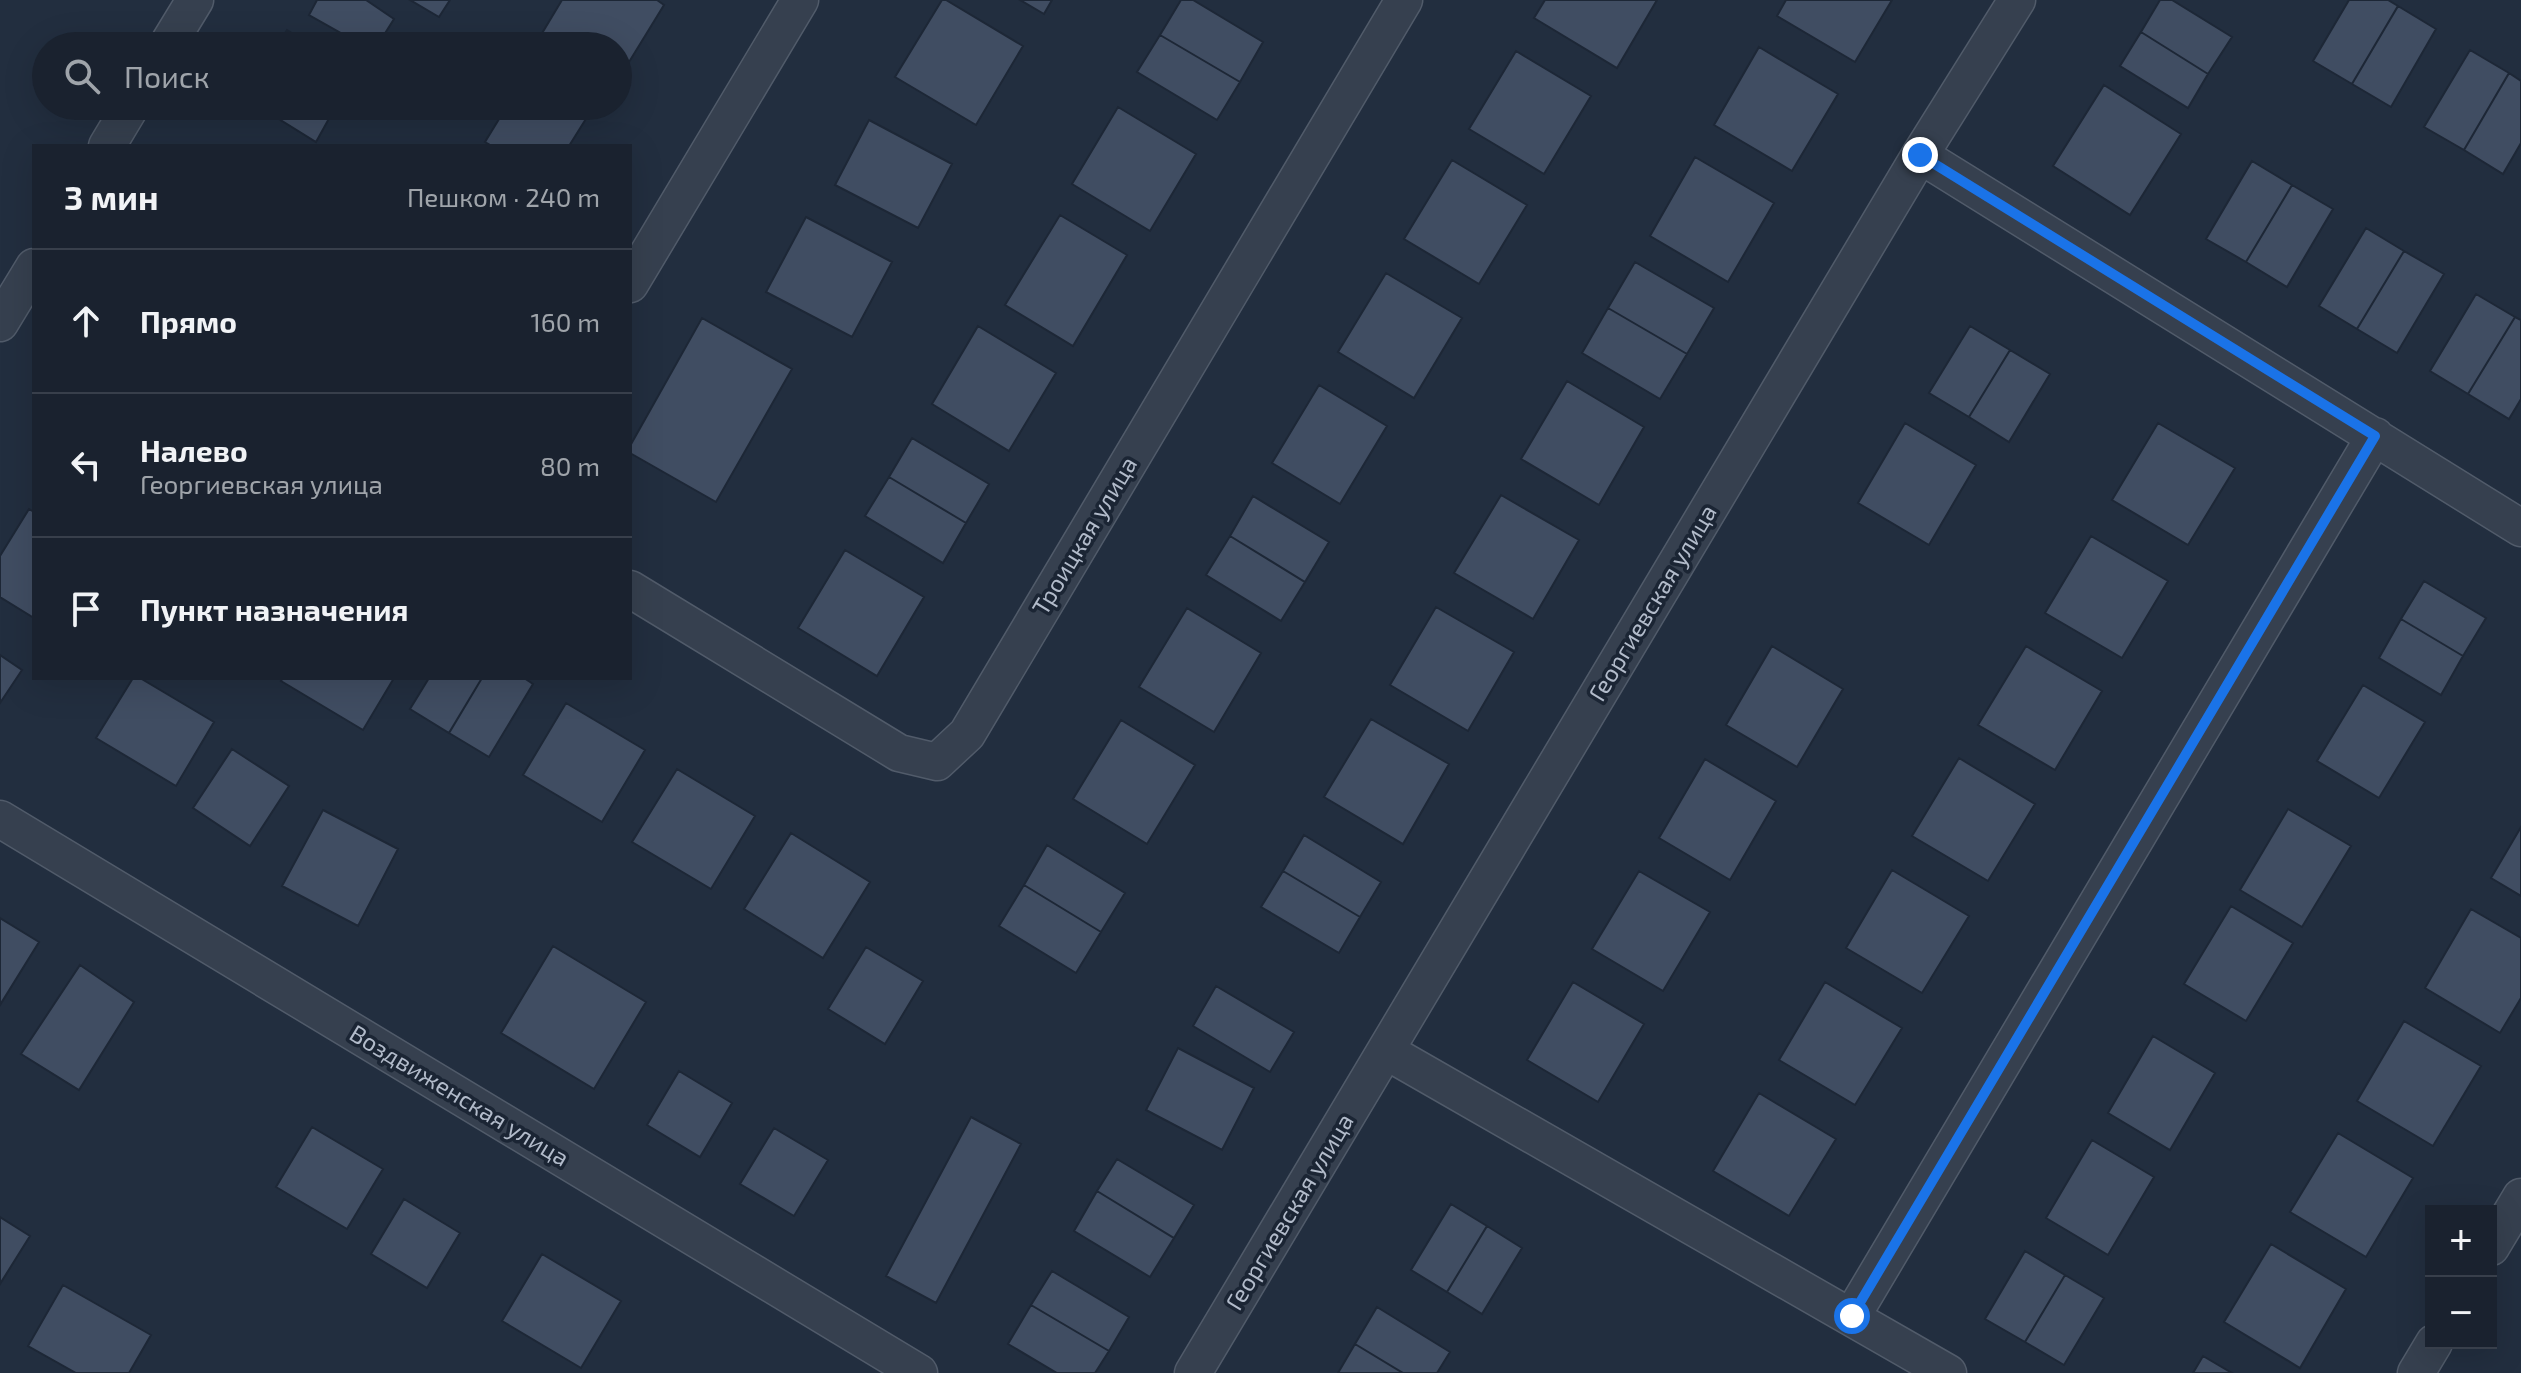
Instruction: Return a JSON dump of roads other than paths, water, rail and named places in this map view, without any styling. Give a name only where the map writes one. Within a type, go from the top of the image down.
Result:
[{"type":"street","points":[[176,32],[195,0]]},
{"type":"street","points":[[632,281],[800,0]]},
{"type":"street","name":"Троицкая улица","points":[[632,590],[899,753],[937,762],[967,734],[1404,0]]},
{"type":"street","name":"Георгиевская улица","points":[[1193,1373],[1920,155],[2017,0]]},
{"type":"street","points":[[108,144],[123,120]]},
{"type":"street","points":[[1920,155],[2521,528]]},
{"type":"street","points":[[0,323],[32,270]]},
{"type":"street","points":[[1852,1316],[2375,436]]},
{"type":"street","name":"Воздвиженская улица","points":[[0,819],[919,1373]]},
{"type":"street","points":[[1386,1051],[1948,1373]]},
{"type":"street","points":[[2497,1237],[2521,1197]]},
{"type":"street","points":[[2416,1373],[2430,1349]]}]
